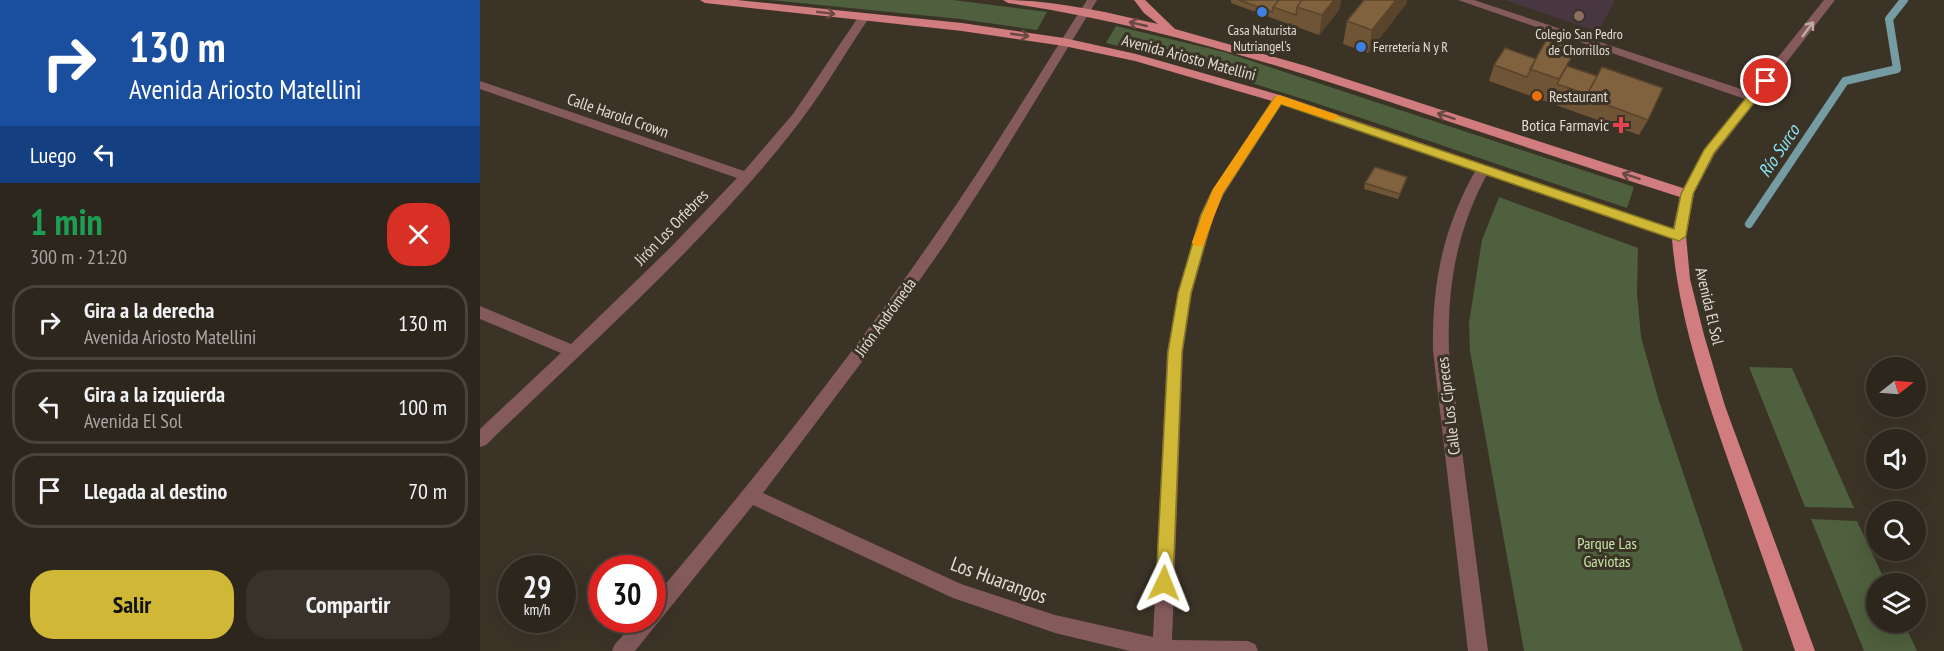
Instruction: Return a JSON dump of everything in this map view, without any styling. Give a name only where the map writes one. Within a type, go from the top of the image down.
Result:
[{"type":"main road","name":"Avenida Ariosto Matellini","points":[[705,0],[962,27],[1064,42],[1136,58],[1279,99],[1679,236]]},
{"type":"main road","name":"Avenida Ariosto Matellini","points":[[1008,0],[1084,12],[1183,34],[1297,67],[1687,194]]},
{"type":"main road","points":[[1139,0],[1158,20],[1183,34]]},
{"type":"main road","name":"Avenida El Sol","points":[[1687,194],[1679,236],[1683,279],[1717,406],[1805,651]]},
{"type":"street","name":"Jirón Andrómeda","points":[[666,598],[750,495],[843,375],[917,273],[977,185],[1092,0]]},
{"type":"street","points":[[1463,0],[1752,97]]},
{"type":"street","name":"Avenida El Sol","points":[[1687,194],[1710,150],[1830,0]]},
{"type":"street","name":"Jirón Los Orfebres","points":[[480,441],[668,258],[746,176],[788,129],[863,18]]},
{"type":"street","name":"Calle Harold Crown","points":[[480,85],[746,176]]},
{"type":"street","points":[[1162,648],[1175,352],[1185,293],[1207,215],[1218,192],[1279,99]]},
{"type":"street","name":"Calle Los Cipreces","points":[[1478,651],[1441,351],[1439,308],[1443,273],[1451,239],[1467,194],[1483,168]]},
{"type":"street","points":[[480,312],[572,351]]},
{"type":"street","name":"Los Huarangos","points":[[750,495],[959,592],[1055,624],[1162,648],[1248,651]]},
{"type":"street","points":[[622,651],[638,633]]},
{"type":"shaded area","name":"Colegio San Pedro de Chorrillos","points":[[1505,0],[1615,0],[1598,32]]},
{"type":"green space","points":[[770,0],[953,0],[1047,12],[1037,30],[960,19]]},
{"type":"green space","points":[[1116,26],[1224,52],[1634,187],[1627,208],[1303,99],[1106,43]]},
{"type":"green space","name":"Parque Las Gaviotas","points":[[1499,197],[1638,248],[1637,293],[1641,337],[1659,401],[1743,651],[1524,651],[1470,351],[1469,323],[1482,240]]},
{"type":"green space","points":[[1749,367],[1792,368],[1854,508],[1805,507]]},
{"type":"green space","points":[[1811,519],[1857,521],[1866,540],[1866,561],[1876,561],[1881,573],[1866,573],[1866,633],[1909,633],[1917,651],[1864,651]]},
{"type":"building","points":[[1239,0],[1279,0],[1273,7],[1273,12]]},
{"type":"building","points":[[1279,0],[1302,0],[1297,7],[1296,15],[1273,7]]},
{"type":"building","points":[[1302,0],[1334,0],[1322,15],[1297,7]]},
{"type":"building","points":[[1364,0],[1396,0],[1372,30],[1347,21]]},
{"type":"building","points":[[1547,39],[1576,49],[1559,79],[1530,69]]},
{"type":"building","points":[[1505,48],[1536,59],[1527,77],[1494,65]]},
{"type":"building","points":[[1567,66],[1597,76],[1587,94],[1557,84]]},
{"type":"building","points":[[1602,67],[1663,88],[1648,120],[1586,97]]},
{"type":"building","points":[[1375,167],[1407,177],[1400,194],[1365,183]]},
{"type":"waterway","name":"Río Surco","points":[[1749,224],[1845,81],[1897,69],[1889,19],[1904,0]]},
{"type":"slow traffic","points":[[1199,242],[1207,215],[1218,192],[1279,99],[1333,117]]},
{"type":"place","name":"Casa Naturista Nutriangel's","points":[[1262,12]]},
{"type":"place","name":"Colegio San Pedro de Chorrillos","points":[[1579,16]]},
{"type":"place","name":"Ferretería N y R","points":[[1361,47]]},
{"type":"place","name":"Restaurant","points":[[1537,96]]},
{"type":"place","name":"Botica Farmavic","points":[[1621,125]]},
{"type":"route","points":[[1164,583],[1175,352],[1185,293],[1207,215],[1218,192],[1279,99],[1679,236],[1687,194],[1710,150],[1766,81]]}]
